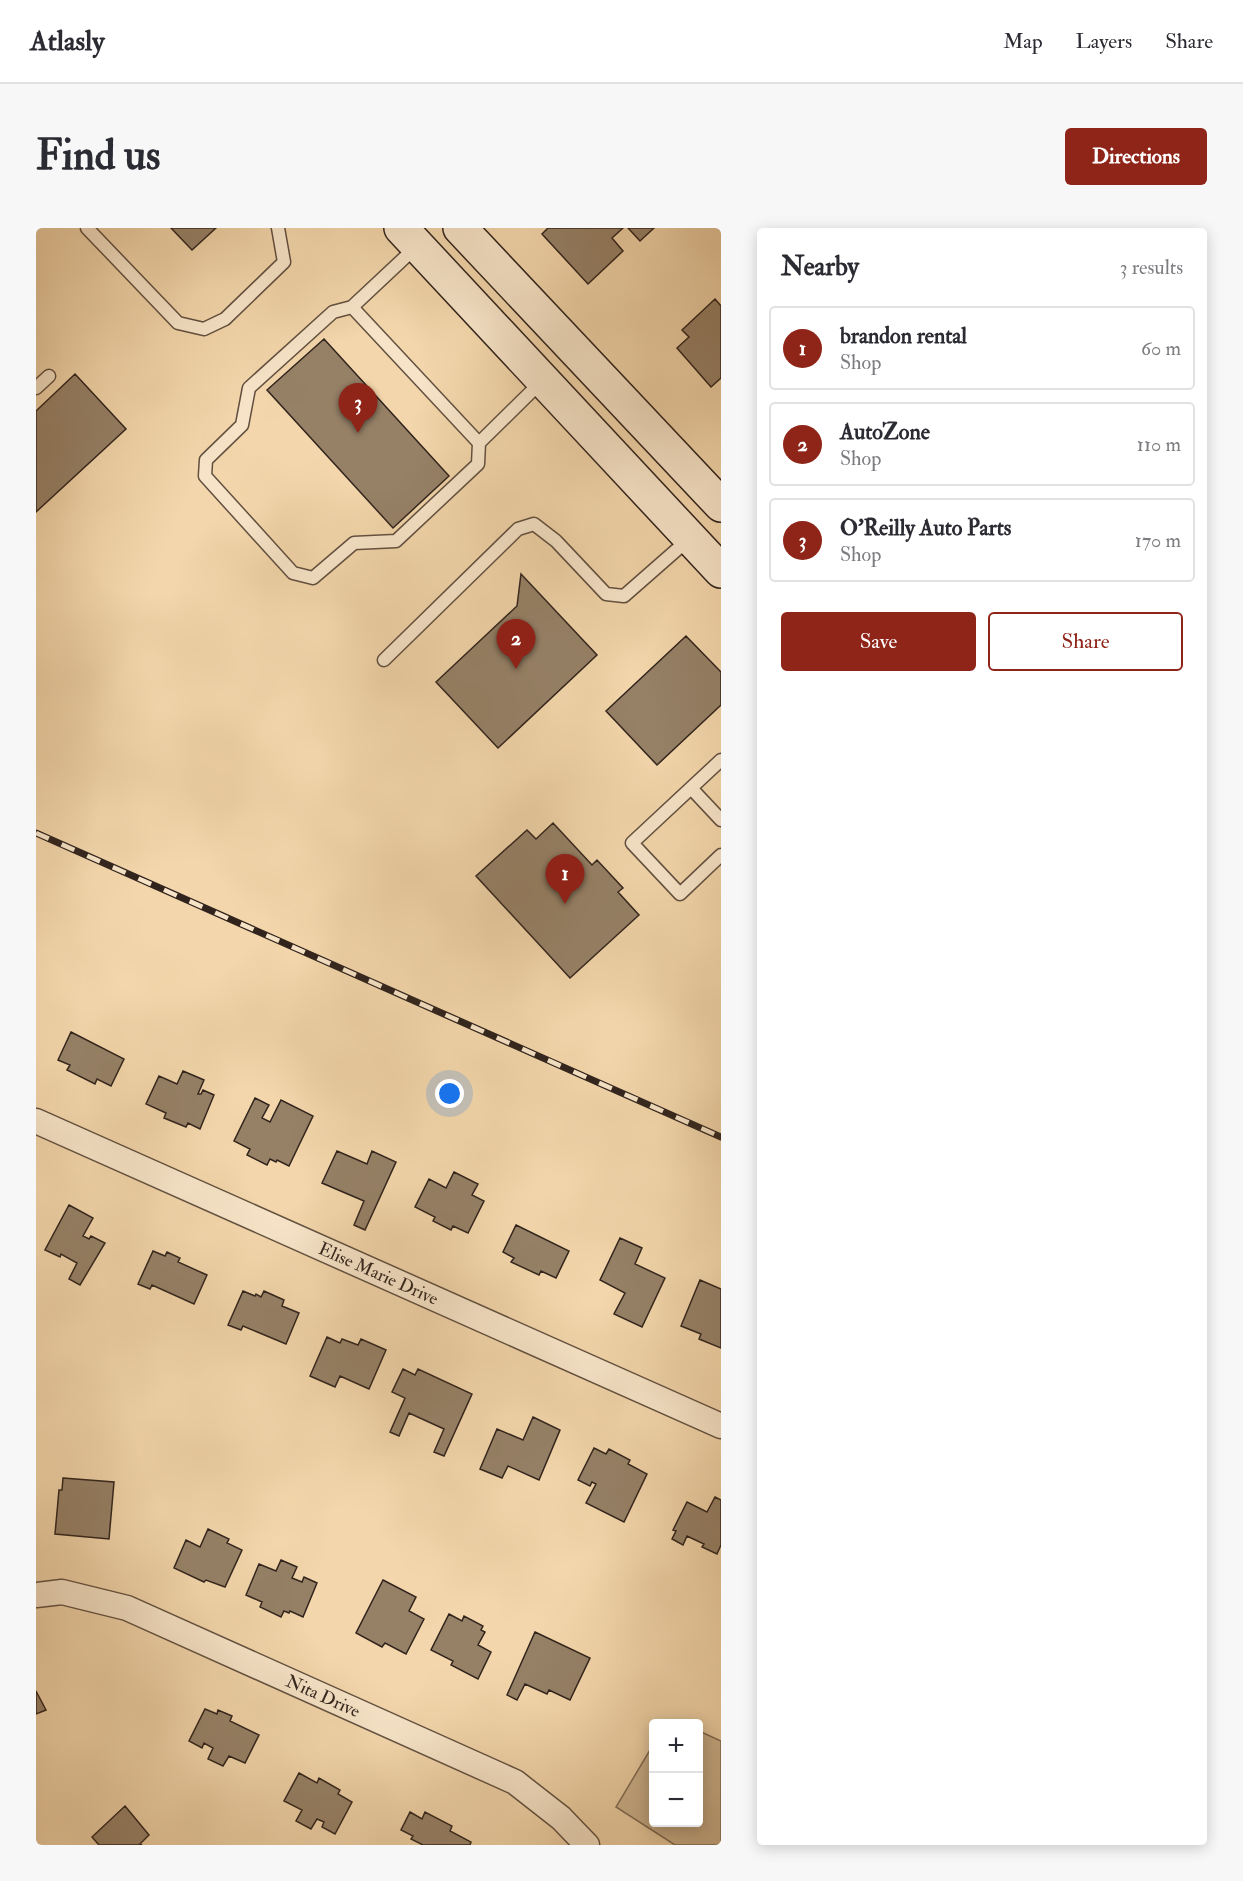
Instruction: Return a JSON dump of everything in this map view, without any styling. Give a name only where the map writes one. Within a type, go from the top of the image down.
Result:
[{"type":"main road","points":[[460,228],[721,506]]},
{"type":"main road","points":[[409,237],[721,571]]},
{"type":"street","name":"Elise Marie Drive","points":[[36,1121],[721,1426]]},
{"type":"street","name":"Nita Drive","points":[[36,1595],[62,1592],[127,1608],[515,1782],[561,1818],[587,1845]]},
{"type":"lane","points":[[87,228],[178,323],[204,329],[225,319],[284,262],[278,228]]},
{"type":"lane","points":[[409,237],[352,307],[333,312],[249,388],[242,425],[206,460],[205,476],[293,573],[313,579],[354,543],[396,541],[478,464],[479,443],[542,381]]},
{"type":"lane","points":[[352,307],[479,443]]},
{"type":"lane","points":[[36,388],[49,376]]},
{"type":"lane","points":[[384,660],[518,529],[534,524],[556,541],[606,594],[624,596],[690,539]]},
{"type":"lane","points":[[721,760],[632,843],[680,894],[721,855]]},
{"type":"lane","points":[[691,788],[721,820]]},
{"type":"shaded area","points":[[703,1733],[721,1741],[721,1845],[675,1845],[616,1807],[649,1752],[649,1827],[703,1827]]},
{"type":"building","points":[[171,228],[216,228],[192,250]]},
{"type":"building","points":[[548,228],[623,228],[612,238],[623,251],[588,284],[542,234]]},
{"type":"building","points":[[628,228],[654,228],[640,241]]},
{"type":"building","points":[[715,299],[721,306],[721,378],[711,387],[677,348],[689,337],[682,330]]},
{"type":"building","points":[[324,339],[449,476],[393,528],[267,390]]},
{"type":"building","points":[[75,374],[126,429],[36,512],[36,411]]},
{"type":"building","points":[[521,574],[597,655],[498,748],[436,682],[517,606]]},
{"type":"building","points":[[686,636],[721,672],[721,705],[657,765],[606,711]]},
{"type":"building","points":[[553,823],[592,865],[597,860],[623,888],[618,892],[639,915],[570,978],[476,876],[527,830],[536,839]]},
{"type":"building","points":[[71,1032],[124,1059],[111,1086],[97,1079],[95,1084],[67,1070],[70,1065],[58,1060]]},
{"type":"building","points":[[183,1071],[204,1080],[198,1094],[201,1094],[203,1090],[214,1095],[200,1129],[188,1123],[186,1127],[164,1118],[166,1113],[146,1104],[159,1076],[177,1084]]},
{"type":"building","points":[[255,1098],[269,1105],[262,1118],[270,1122],[281,1100],[313,1116],[289,1166],[270,1159],[267,1165],[247,1155],[250,1149],[234,1141]]},
{"type":"building","points":[[337,1151],[367,1164],[372,1151],[396,1162],[365,1230],[354,1225],[364,1201],[322,1183]]},
{"type":"building","points":[[454,1172],[478,1184],[472,1195],[484,1201],[468,1233],[453,1226],[451,1230],[433,1221],[435,1217],[415,1207],[429,1179],[446,1188]]},
{"type":"building","points":[[69,1205],[93,1218],[83,1236],[89,1239],[91,1236],[105,1243],[80,1285],[69,1279],[77,1263],[61,1254],[60,1257],[45,1250]]},
{"type":"building","points":[[516,1225],[569,1251],[556,1278],[541,1271],[539,1275],[511,1262],[514,1258],[503,1252]]},
{"type":"building","points":[[620,1238],[642,1248],[635,1264],[665,1278],[642,1327],[614,1314],[625,1293],[600,1280]]},
{"type":"building","points":[[153,1251],[165,1256],[167,1252],[180,1258],[178,1262],[207,1275],[194,1304],[152,1285],[150,1289],[138,1284]]},
{"type":"building","points":[[700,1280],[721,1289],[721,1348],[699,1339],[701,1334],[681,1326]]},
{"type":"building","points":[[243,1291],[261,1297],[264,1291],[284,1300],[282,1306],[299,1313],[286,1344],[243,1326],[241,1330],[228,1325]]},
{"type":"building","points":[[327,1337],[340,1343],[342,1339],[358,1345],[361,1339],[386,1350],[369,1389],[340,1376],[335,1387],[310,1376]]},
{"type":"building","points":[[403,1369],[415,1375],[418,1369],[472,1394],[444,1456],[434,1452],[444,1429],[409,1413],[399,1436],[390,1432],[405,1398],[392,1392]]},
{"type":"building","points":[[533,1417],[560,1430],[539,1480],[508,1466],[502,1478],[480,1469],[497,1429],[523,1440]]},
{"type":"building","points":[[594,1448],[606,1454],[609,1449],[630,1460],[628,1464],[647,1474],[624,1522],[586,1503],[596,1484],[592,1482],[590,1486],[578,1480]]},
{"type":"building","points":[[63,1478],[114,1482],[109,1539],[55,1534],[59,1490],[62,1490]]},
{"type":"building","points":[[715,1497],[721,1500],[721,1545],[717,1554],[702,1547],[704,1544],[687,1536],[683,1545],[672,1539],[676,1531],[673,1530],[687,1502],[707,1512]]},
{"type":"building","points":[[208,1529],[229,1539],[227,1543],[242,1550],[225,1587],[206,1580],[204,1582],[174,1568],[186,1540],[200,1547]]},
{"type":"building","points":[[281,1560],[297,1567],[292,1578],[302,1582],[304,1577],[317,1583],[303,1617],[290,1611],[289,1613],[284,1611],[281,1617],[260,1607],[262,1602],[246,1595],[259,1564],[276,1571]]},
{"type":"building","points":[[383,1580],[416,1597],[409,1611],[424,1619],[406,1654],[385,1643],[382,1647],[356,1633]]},
{"type":"building","points":[[449,1614],[462,1621],[464,1616],[483,1626],[481,1630],[485,1632],[478,1645],[491,1652],[478,1679],[451,1665],[453,1661],[431,1650]]},
{"type":"building","points":[[535,1632],[590,1658],[570,1700],[549,1690],[547,1694],[525,1684],[517,1700],[507,1695]]},
{"type":"building","points":[[36,1691],[46,1710],[36,1714]]},
{"type":"building","points":[[205,1709],[217,1714],[218,1710],[232,1716],[230,1721],[259,1735],[245,1763],[229,1756],[223,1766],[208,1759],[213,1748],[204,1743],[202,1748],[189,1741]]},
{"type":"building","points":[[299,1773],[317,1783],[319,1778],[340,1790],[338,1794],[352,1802],[335,1834],[322,1827],[324,1822],[317,1819],[311,1829],[296,1821],[302,1810],[284,1801]]},
{"type":"building","points":[[125,1806],[149,1835],[140,1844],[142,1845],[99,1845],[92,1837]]},
{"type":"building","points":[[410,1812],[422,1819],[425,1812],[452,1826],[450,1831],[471,1842],[470,1845],[423,1845],[411,1839],[413,1836],[401,1830]]},
{"type":"railway","points":[[36,833],[721,1137]]},
{"type":"place","name":"O'Reilly Auto Parts","points":[[358,433]]},
{"type":"place","name":"AutoZone","points":[[516,669]]},
{"type":"place","name":"brandon rental","points":[[565,904]]}]
